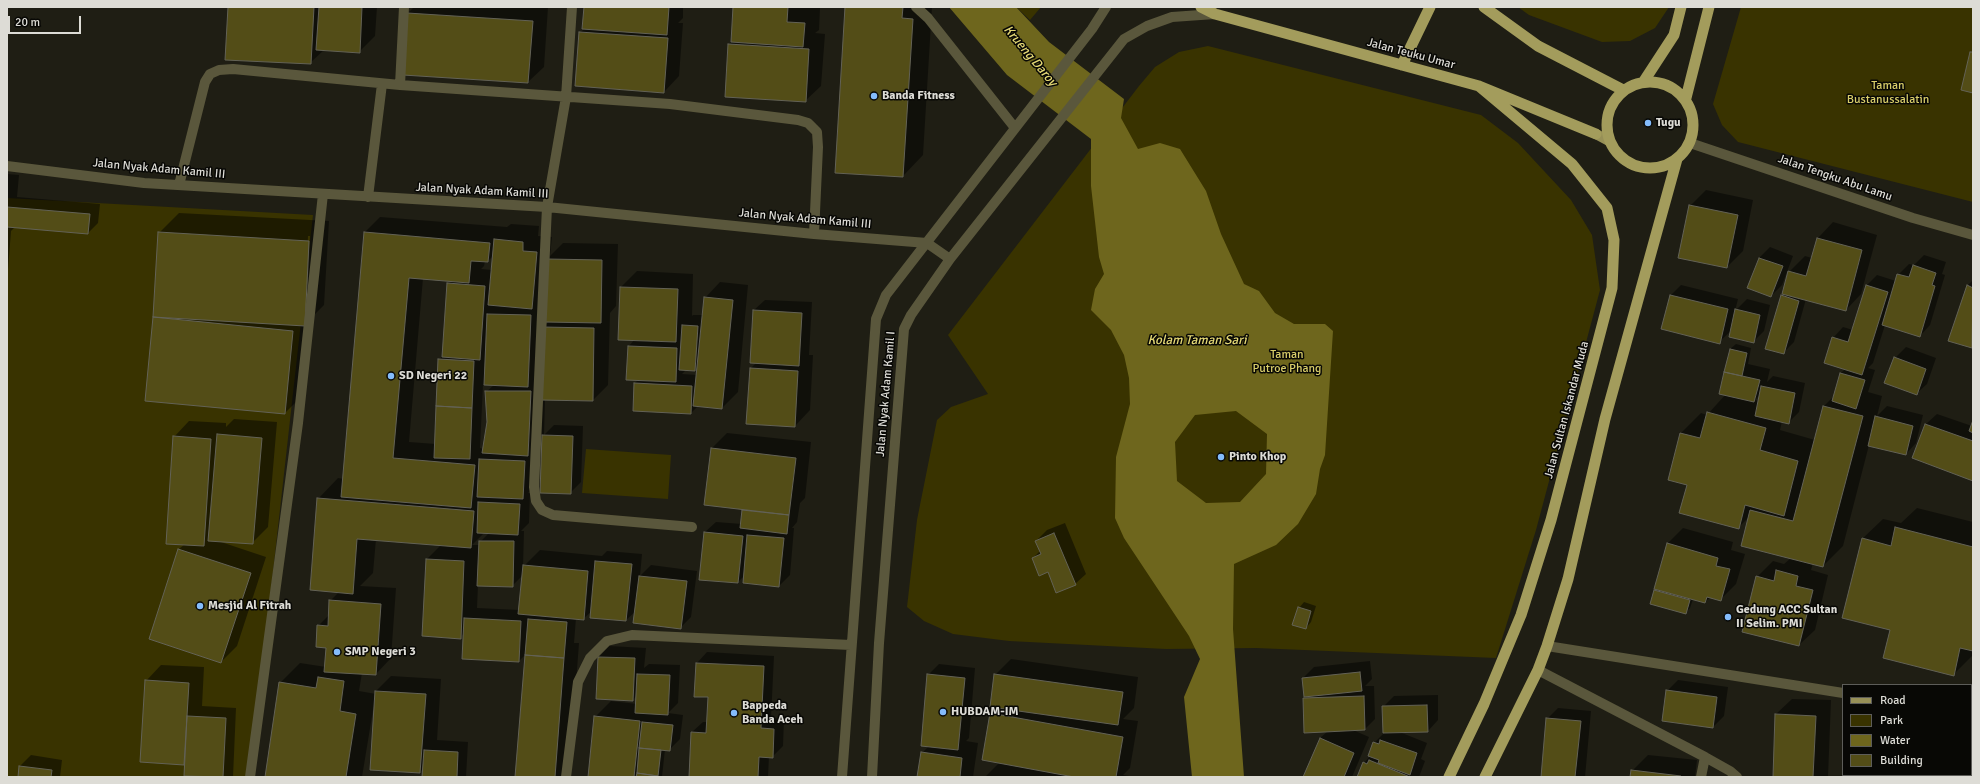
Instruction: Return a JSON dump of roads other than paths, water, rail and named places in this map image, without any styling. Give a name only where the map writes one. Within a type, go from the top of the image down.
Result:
[{"type":"highway","name":"Jalan Teuku Umar","points":[[1201,7],[1215,14],[1479,86],[1596,134]]},
{"type":"highway","points":[[1402,65],[1430,7]]},
{"type":"highway","points":[[1484,7],[1538,46],[1623,90]]},
{"type":"highway","points":[[1644,81],[1674,35],[1681,7]]},
{"type":"highway","points":[[1686,98],[1709,7]]},
{"type":"highway","points":[[1644,81],[1658,82],[1671,86],[1686,98],[1693,118],[1693,130],[1690,143],[1677,159],[1663,167],[1646,169],[1630,165],[1618,155],[1609,141],[1607,113],[1623,90],[1632,84],[1644,81]]},
{"type":"highway","name":"Jalan Sultan Iskandar Muda","points":[[1448,777],[1484,704],[1521,615],[1551,520],[1612,288],[1614,247],[1614,240],[1607,208],[1572,164],[1479,86]]},
{"type":"highway","points":[[1484,777],[1538,670],[1568,579],[1605,419],[1677,159]]},
{"type":"main road","name":"Jalan Teuku Umar","points":[[1596,134],[1609,141]]},
{"type":"street","points":[[400,85],[404,7]]},
{"type":"street","points":[[572,7],[566,97],[547,207],[534,487],[536,501],[542,510],[553,515],[692,527]]},
{"type":"street","points":[[916,7],[928,18],[1015,128]]},
{"type":"street","name":"Jalan Nyak Adam Kamil I","points":[[842,777],[876,319],[886,296],[1078,46],[1106,7]]},
{"type":"street","name":"Jalan Nyak Adam Kamil I","points":[[872,777],[880,628],[904,329],[911,315],[950,259],[1035,154],[1124,39],[1147,26],[1172,17],[1215,14]]},
{"type":"street","points":[[179,185],[205,82],[210,74],[219,70],[233,69],[382,84],[670,104],[798,120],[808,124],[816,132],[818,146],[814,234]]},
{"type":"street","points":[[368,197],[382,84]]},
{"type":"street","name":"Jalan Tengku Abu Lamu","points":[[1690,143],[1905,215],[1973,235]]},
{"type":"street","name":"Jalan Nyak Adam Kamil III","points":[[7,166],[144,183],[547,207],[814,234],[927,243]]},
{"type":"street","points":[[250,777],[298,423],[323,194]]},
{"type":"street","points":[[927,243],[950,259]]},
{"type":"street","points":[[566,777],[578,682],[590,658],[607,641],[632,635],[851,645]]},
{"type":"street","points":[[1547,646],[1842,693]]},
{"type":"street","points":[[1538,670],[1705,757],[1730,771],[1737,777]]},
{"type":"street","points":[[1701,777],[1705,757]]},
{"type":"water","name":"Kolam Taman Sari","points":[[949,7],[1016,7],[1049,42],[1124,99],[1121,118],[1138,149],[1160,143],[1180,149],[1206,191],[1221,234],[1244,284],[1259,291],[1275,313],[1294,324],[1325,324],[1333,331],[1325,455],[1320,469],[1316,494],[1298,524],[1276,545],[1234,564],[1233,629],[1244,777],[1192,777],[1184,697],[1200,659],[1189,636],[1124,538],[1115,518],[1116,457],[1130,404],[1129,378],[1124,355],[1111,330],[1091,310],[1095,289],[1104,274],[1099,257],[1091,186],[1091,139],[1007,75]],"holes":[[[1236,411],[1267,434],[1266,474],[1240,502],[1206,503],[1177,481],[1175,442],[1195,415]]]},
{"type":"place","name":"Banda Fitness","points":[[874,96]]},
{"type":"place","name":"Tugu","points":[[1648,123]]},
{"type":"place","name":"SD Negeri 22","points":[[391,376]]},
{"type":"place","name":"Pinto Khop","points":[[1221,457]]},
{"type":"place","name":"Mesjid Al Fitrah","points":[[200,606]]},
{"type":"place","name":"Gedung ACC Sultan II Selim. PMI","points":[[1728,617]]},
{"type":"place","name":"SMP Negeri 3","points":[[337,652]]},
{"type":"place","name":"HUBDAM-IM","points":[[943,712]]},
{"type":"place","name":"Bappeda Banda Aceh","points":[[734,713]]},
{"type":"water label","name":"Krueng Daroy","points":[[1030,56]]},
{"type":"park label","name":"Taman Bustanussalatin","points":[[1888,93]]},
{"type":"park label","name":"Taman Putroe Phang","points":[[1287,362]]}]
